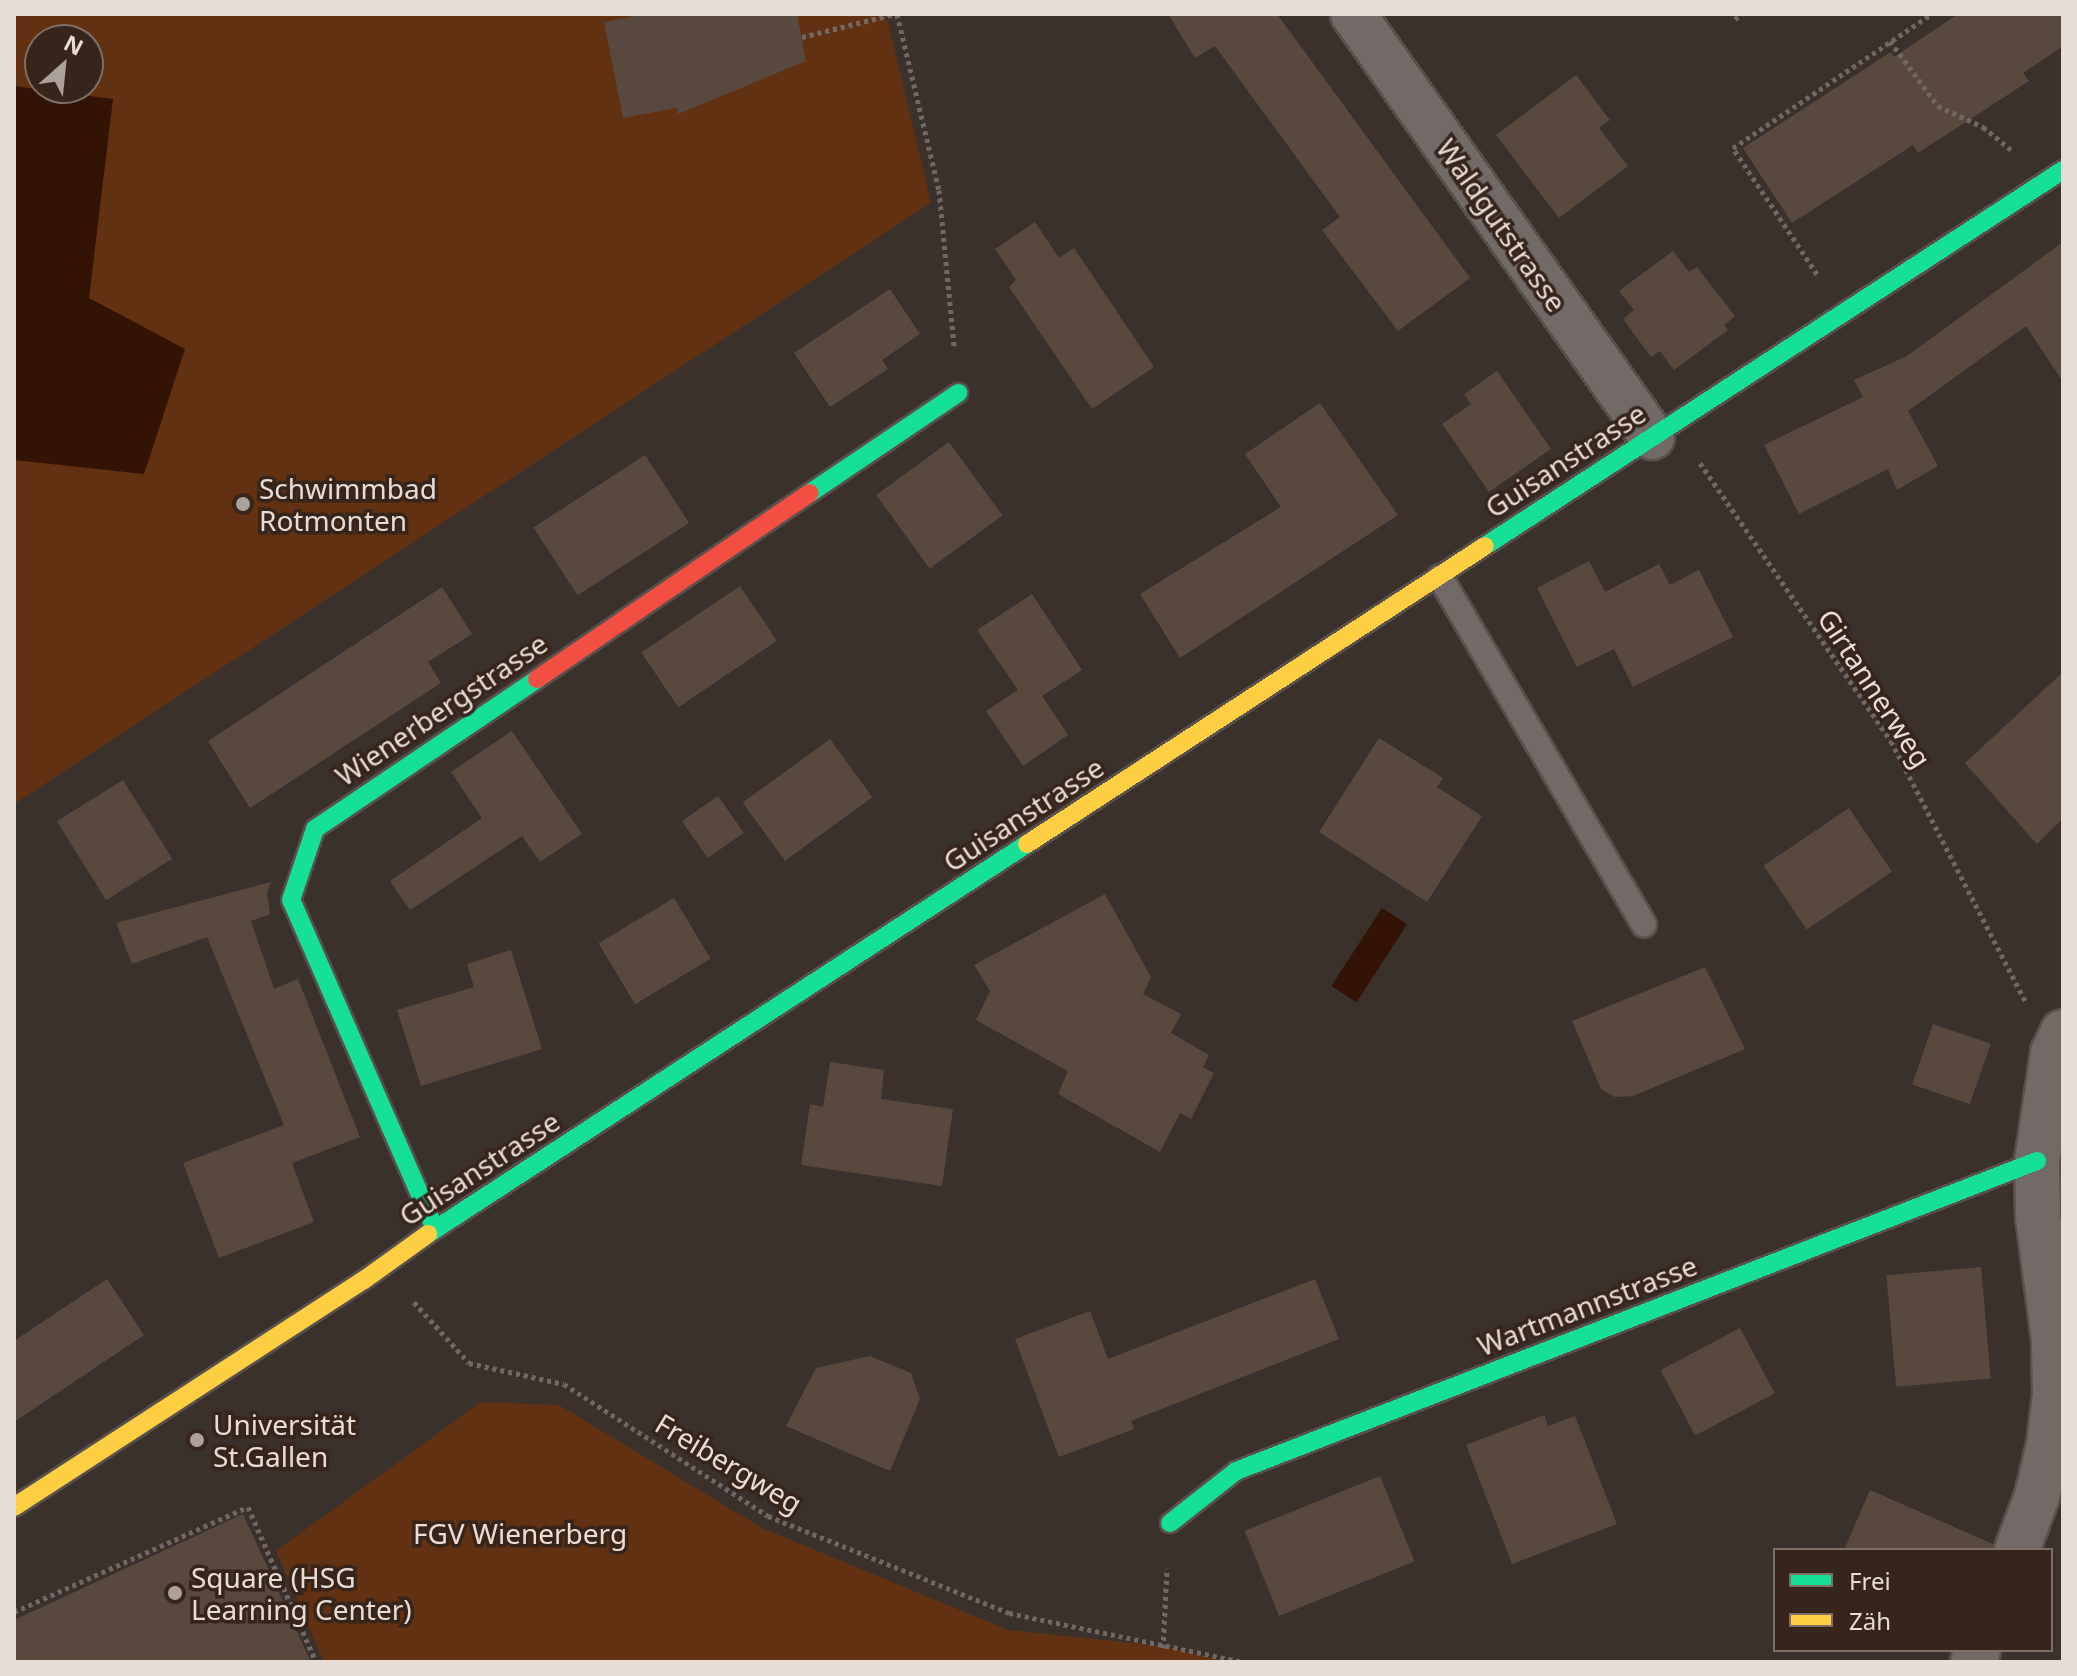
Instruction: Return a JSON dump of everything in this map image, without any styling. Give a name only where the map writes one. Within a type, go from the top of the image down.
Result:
[{"type":"street","name":"Waldgutstrasse","points":[[1353,14],[1652,437]]},
{"type":"street","name":"Guisanstrasse","points":[[14,1507],[364,1280],[435,1229],[2056,175]]},
{"type":"street","name":"Wienerbergstrasse","points":[[435,1229],[291,900],[315,829],[958,393]]},
{"type":"street","points":[[2018,1548],[2040,1484],[2055,1394],[2054,1340],[2038,1217],[2037,1161],[2053,1053],[2063,1032]]},
{"type":"street","name":"Wartmannstrasse","points":[[1170,1523],[1236,1471],[2037,1161]]},
{"type":"lane","points":[[1440,577],[1644,925]]},
{"type":"path","points":[[802,37],[896,14],[939,190],[958,393]]},
{"type":"path","points":[[1735,19],[1742,14]]},
{"type":"path","points":[[1825,287],[1733,148],[1932,14]]},
{"type":"path","points":[[1890,41],[1938,106],[1983,127],[2056,175]]},
{"type":"path","name":"Girtannerweg","points":[[1697,459],[1891,741],[2029,1007]]},
{"type":"path","name":"Freibergweg","points":[[410,1298],[469,1363],[564,1384],[768,1516],[1009,1613],[1163,1648],[1243,1662]]},
{"type":"path","points":[[14,1612],[248,1507],[316,1662]]},
{"type":"path","points":[[1163,1648],[1170,1523]]},
{"type":"green space","name":"Schwimmbad Rotmonten","points":[[14,14],[886,14],[931,203],[14,804]]},
{"type":"green space","name":"FGV Wienerberg","points":[[481,1402],[559,1405],[762,1528],[1008,1630],[1170,1647],[1227,1662],[324,1662],[276,1551]]},
{"type":"shaded area","points":[[14,86],[24,87],[24,104],[104,104],[104,98],[113,99],[89,298],[185,349],[144,474],[14,460]]},
{"type":"shaded area","points":[[1382,908],[1407,924],[1357,1002],[1331,986]]},
{"type":"building","points":[[644,14],[797,14],[806,61],[678,114],[677,108],[623,118],[604,22]]},
{"type":"building","points":[[1168,14],[1277,14],[1470,278],[1398,331],[1322,230],[1340,217],[1215,46],[1195,58]]},
{"type":"building","points":[[1958,14],[2063,14],[2063,46],[2023,73],[2029,81],[1918,153],[1913,145],[1792,223],[1743,148],[1891,52],[1894,57]]},
{"type":"building","points":[[1576,75],[1610,120],[1599,128],[1628,166],[1559,218],[1496,135]]},
{"type":"building","points":[[1035,222],[1059,258],[1074,248],[1154,367],[1092,409],[1009,287],[1016,280],[995,249]]},
{"type":"building","points":[[2063,242],[2063,382],[2026,326],[1908,411],[1938,466],[1897,490],[1888,469],[1799,514],[1764,445],[1863,397],[1854,380],[1907,356]]},
{"type":"building","points":[[1673,251],[1689,272],[1697,267],[1735,316],[1724,325],[1728,330],[1674,370],[1660,351],[1651,357],[1623,319],[1634,310],[1619,291]]},
{"type":"building","points":[[890,289],[920,334],[882,360],[888,369],[830,407],[794,353]]},
{"type":"building","points":[[1497,371],[1551,449],[1489,492],[1442,424],[1471,404],[1464,394]]},
{"type":"building","points":[[1320,403],[1398,515],[1180,658],[1140,594],[1281,507],[1245,454]]},
{"type":"building","points":[[949,442],[1002,516],[930,569],[876,495]]},
{"type":"building","points":[[645,455],[689,523],[578,595],[533,527]]},
{"type":"building","points":[[1589,561],[1605,592],[1659,564],[1670,585],[1699,570],[1733,637],[1633,687],[1614,649],[1577,667],[1537,588]]},
{"type":"building","points":[[740,586],[777,641],[678,707],[641,653]]},
{"type":"building","points":[[442,587],[472,634],[428,662],[441,683],[250,808],[208,741]]},
{"type":"building","points":[[1032,594],[1082,670],[1042,696],[1068,735],[1023,766],[986,711],[1018,690],[977,630]]},
{"type":"building","points":[[2063,672],[2063,818],[2037,844],[1965,763]]},
{"type":"building","points":[[512,731],[582,834],[540,862],[522,836],[410,910],[390,881],[482,818],[451,772]]},
{"type":"building","points":[[1379,738],[1443,778],[1437,787],[1482,816],[1427,902],[1319,832]]},
{"type":"building","points":[[830,739],[872,797],[785,861],[743,802]]},
{"type":"building","points":[[123,780],[172,859],[106,900],[57,821]]},
{"type":"building","points":[[718,796],[744,833],[708,858],[682,821]]},
{"type":"building","points":[[1849,808],[1892,872],[1807,929],[1764,866]]},
{"type":"building","points":[[271,882],[267,893],[270,914],[251,921],[274,989],[298,979],[360,1137],[292,1163],[314,1222],[219,1258],[183,1163],[284,1125],[207,937],[132,964],[116,923]]},
{"type":"building","points":[[1105,894],[1151,977],[1143,994],[1181,1014],[1171,1033],[1209,1055],[1203,1067],[1214,1073],[1191,1119],[1180,1113],[1160,1152],[1058,1094],[1068,1071],[976,1020],[990,991],[974,965]]},
{"type":"building","points":[[674,898],[711,959],[635,1004],[599,943]]},
{"type":"building","points":[[511,950],[542,1049],[421,1086],[397,1010],[474,987],[467,964]]},
{"type":"building","points":[[1705,967],[1745,1049],[1633,1096],[1615,1097],[1601,1089],[1572,1021]]},
{"type":"building","points":[[1933,1024],[1991,1044],[1970,1104],[1912,1085]]},
{"type":"building","points":[[830,1062],[884,1070],[881,1099],[953,1109],[942,1186],[801,1165],[810,1104],[823,1107]]},
{"type":"building","points":[[1981,1267],[1991,1379],[1896,1387],[1886,1275]]},
{"type":"building","points":[[107,1279],[144,1335],[14,1422],[14,1341]]},
{"type":"building","points":[[1315,1279],[1339,1339],[1131,1421],[1134,1429],[1059,1457],[1015,1339],[1090,1311],[1108,1359]]},
{"type":"building","points":[[1740,1328],[1775,1393],[1695,1436],[1661,1370]]},
{"type":"building","points":[[870,1356],[911,1373],[920,1399],[890,1471],[786,1426],[816,1368]]},
{"type":"building","points":[[1544,1415],[1548,1426],[1575,1416],[1617,1524],[1512,1564],[1466,1445]]},
{"type":"building","points":[[1380,1476],[1414,1561],[1279,1616],[1245,1531]]},
{"type":"building","points":[[1870,1490],[1993,1544],[1993,1548],[1845,1548]]},
{"type":"building","name":"Square (HSG Learning Center)","points":[[243,1514],[311,1662],[14,1662],[14,1620]]},
{"type":"traffic: fast","points":[[1485,546],[2063,170]]},
{"type":"traffic: fast","points":[[810,493],[958,393]]},
{"type":"traffic: fast","points":[[435,1229],[291,900],[315,829],[537,679]]},
{"type":"traffic: fast","points":[[428,1234],[1027,844]]},
{"type":"traffic: fast","points":[[1170,1523],[1236,1471],[2037,1161]]},
{"type":"traffic: slow","points":[[1027,844],[1485,546]]},
{"type":"traffic: slow","points":[[14,1507],[364,1280],[428,1234]]},
{"type":"traffic: jam","points":[[537,679],[810,493]]},
{"type":"place","name":"Schwimmbad Rotmonten","points":[[243,504]]},
{"type":"place","name":"Universität St.Gallen","points":[[197,1440]]},
{"type":"place","name":"Square (HSG Learning Center)","points":[[175,1593]]}]
